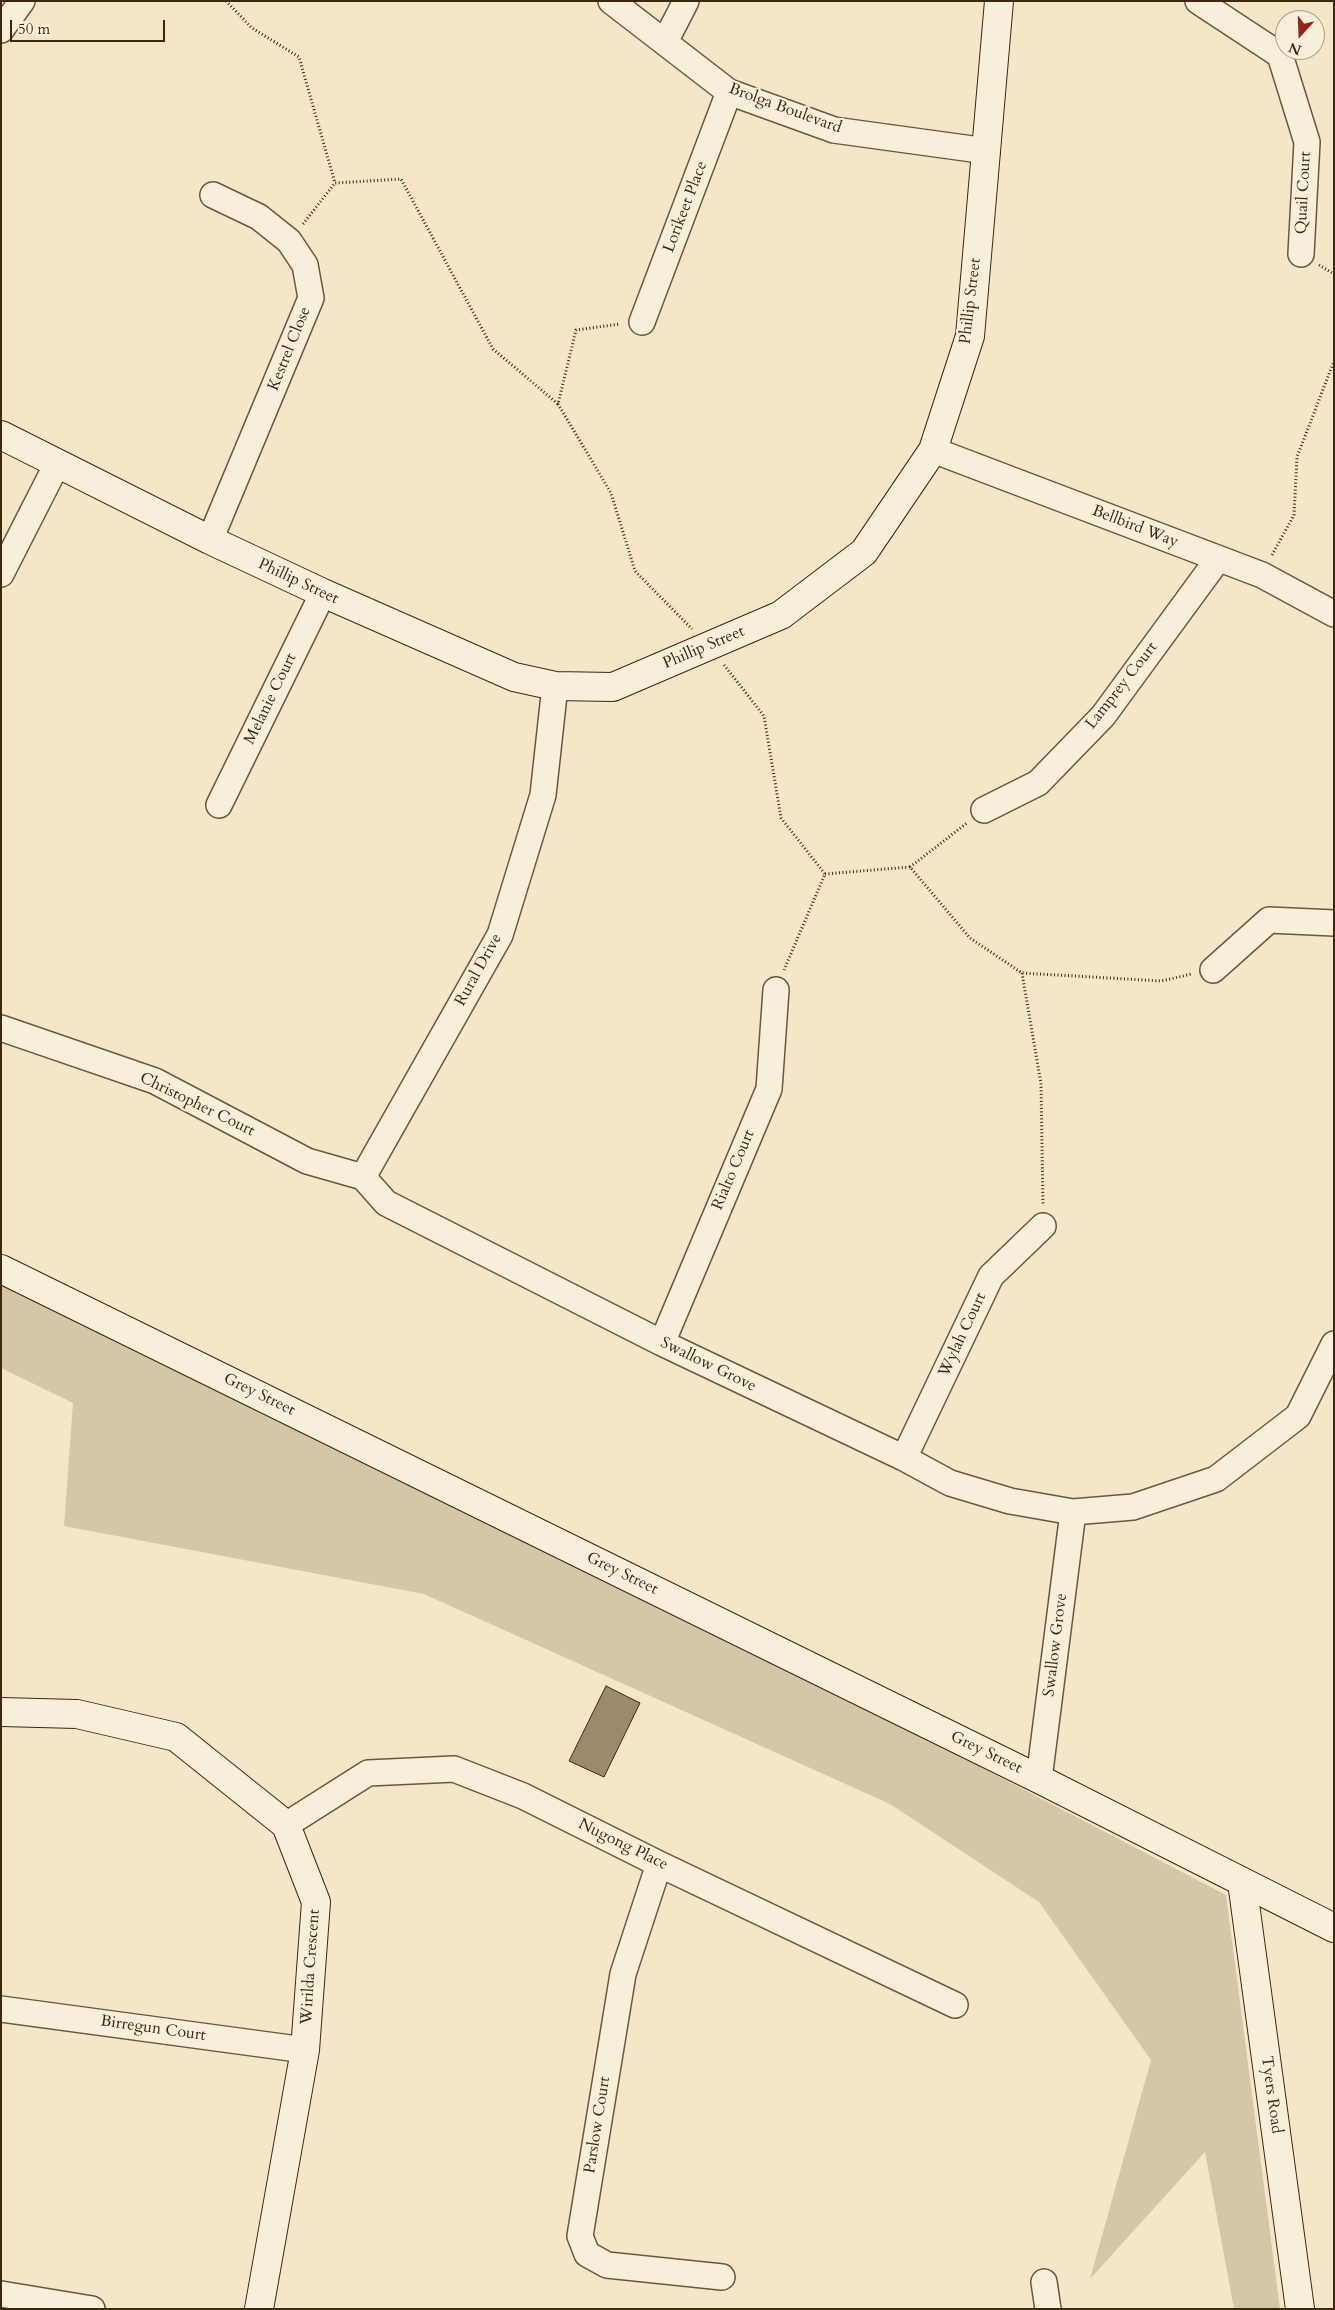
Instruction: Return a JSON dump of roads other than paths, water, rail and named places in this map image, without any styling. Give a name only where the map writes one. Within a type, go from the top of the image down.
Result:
[{"type":"street","points":[[1,30],[22,1]]},
{"type":"street","name":"Brolga Boulevard","points":[[611,1],[729,92],[834,130],[987,151]]},
{"type":"street","points":[[665,42],[686,1]]},
{"type":"street","name":"Phillip Street","points":[[1,434],[210,540],[323,593],[514,677],[555,686],[614,687],[709,646],[781,614],[864,552],[933,450],[970,336],[999,1]]},
{"type":"street","name":"Quail Court","points":[[1198,1],[1280,55],[1307,142],[1301,254]]},
{"type":"street","name":"Lorikeet Place","points":[[642,322],[729,92]]},
{"type":"street","name":"Kestrel Close","points":[[210,540],[310,298],[306,265],[290,241],[259,217],[214,195]]},
{"type":"street","name":"Bellbird Way","points":[[933,450],[1262,575],[1334,614]]},
{"type":"street","points":[[1,574],[57,464]]},
{"type":"street","name":"Lamprey Court","points":[[984,810],[1038,783],[1102,716],[1218,558]]},
{"type":"street","name":"Melanie Court","points":[[219,805],[323,593]]},
{"type":"street","name":"Rural Drive","points":[[363,1177],[500,935],[543,795],[555,686]]},
{"type":"street","points":[[1213,970],[1269,920],[1334,923]]},
{"type":"street","name":"Rialto Court","points":[[662,1343],[769,1089],[776,990]]},
{"type":"street","name":"Christopher Court","points":[[1,1028],[155,1082],[307,1161],[363,1177]]},
{"type":"street","name":"Swallow Grove","points":[[363,1177],[386,1203],[662,1343],[904,1458],[950,1483],[1010,1501],[1073,1512],[1133,1507],[1216,1479],[1298,1416],[1334,1344]]},
{"type":"street","name":"Wylah Court","points":[[904,1458],[991,1276],[1043,1226]]},
{"type":"street","name":"Grey Street","points":[[1,1269],[1039,1779],[1334,1928]]},
{"type":"street","name":"Swallow Grove","points":[[1039,1779],[1073,1512]]},
{"type":"street","points":[[1,1712],[76,1714],[176,1737],[286,1825]]},
{"type":"street","name":"Nugong Place","points":[[286,1825],[368,1773],[454,1769],[523,1796],[659,1864],[955,2005]]},
{"type":"street","name":"Wirilda Crescent","points":[[259,2309],[305,2050],[316,1902],[286,1825]]},
{"type":"street","name":"Parslow Court","points":[[659,1864],[623,1974],[580,2236],[587,2254],[607,2265],[722,2276]]},
{"type":"street","name":"Tyers Road","points":[[1242,1882],[1300,2309]]},
{"type":"street","name":"Birregun Court","points":[[1,2009],[305,2050]]},
{"type":"street","points":[[1044,2282],[1048,2309]]},
{"type":"street","points":[[1,2294],[92,2309]]}]
